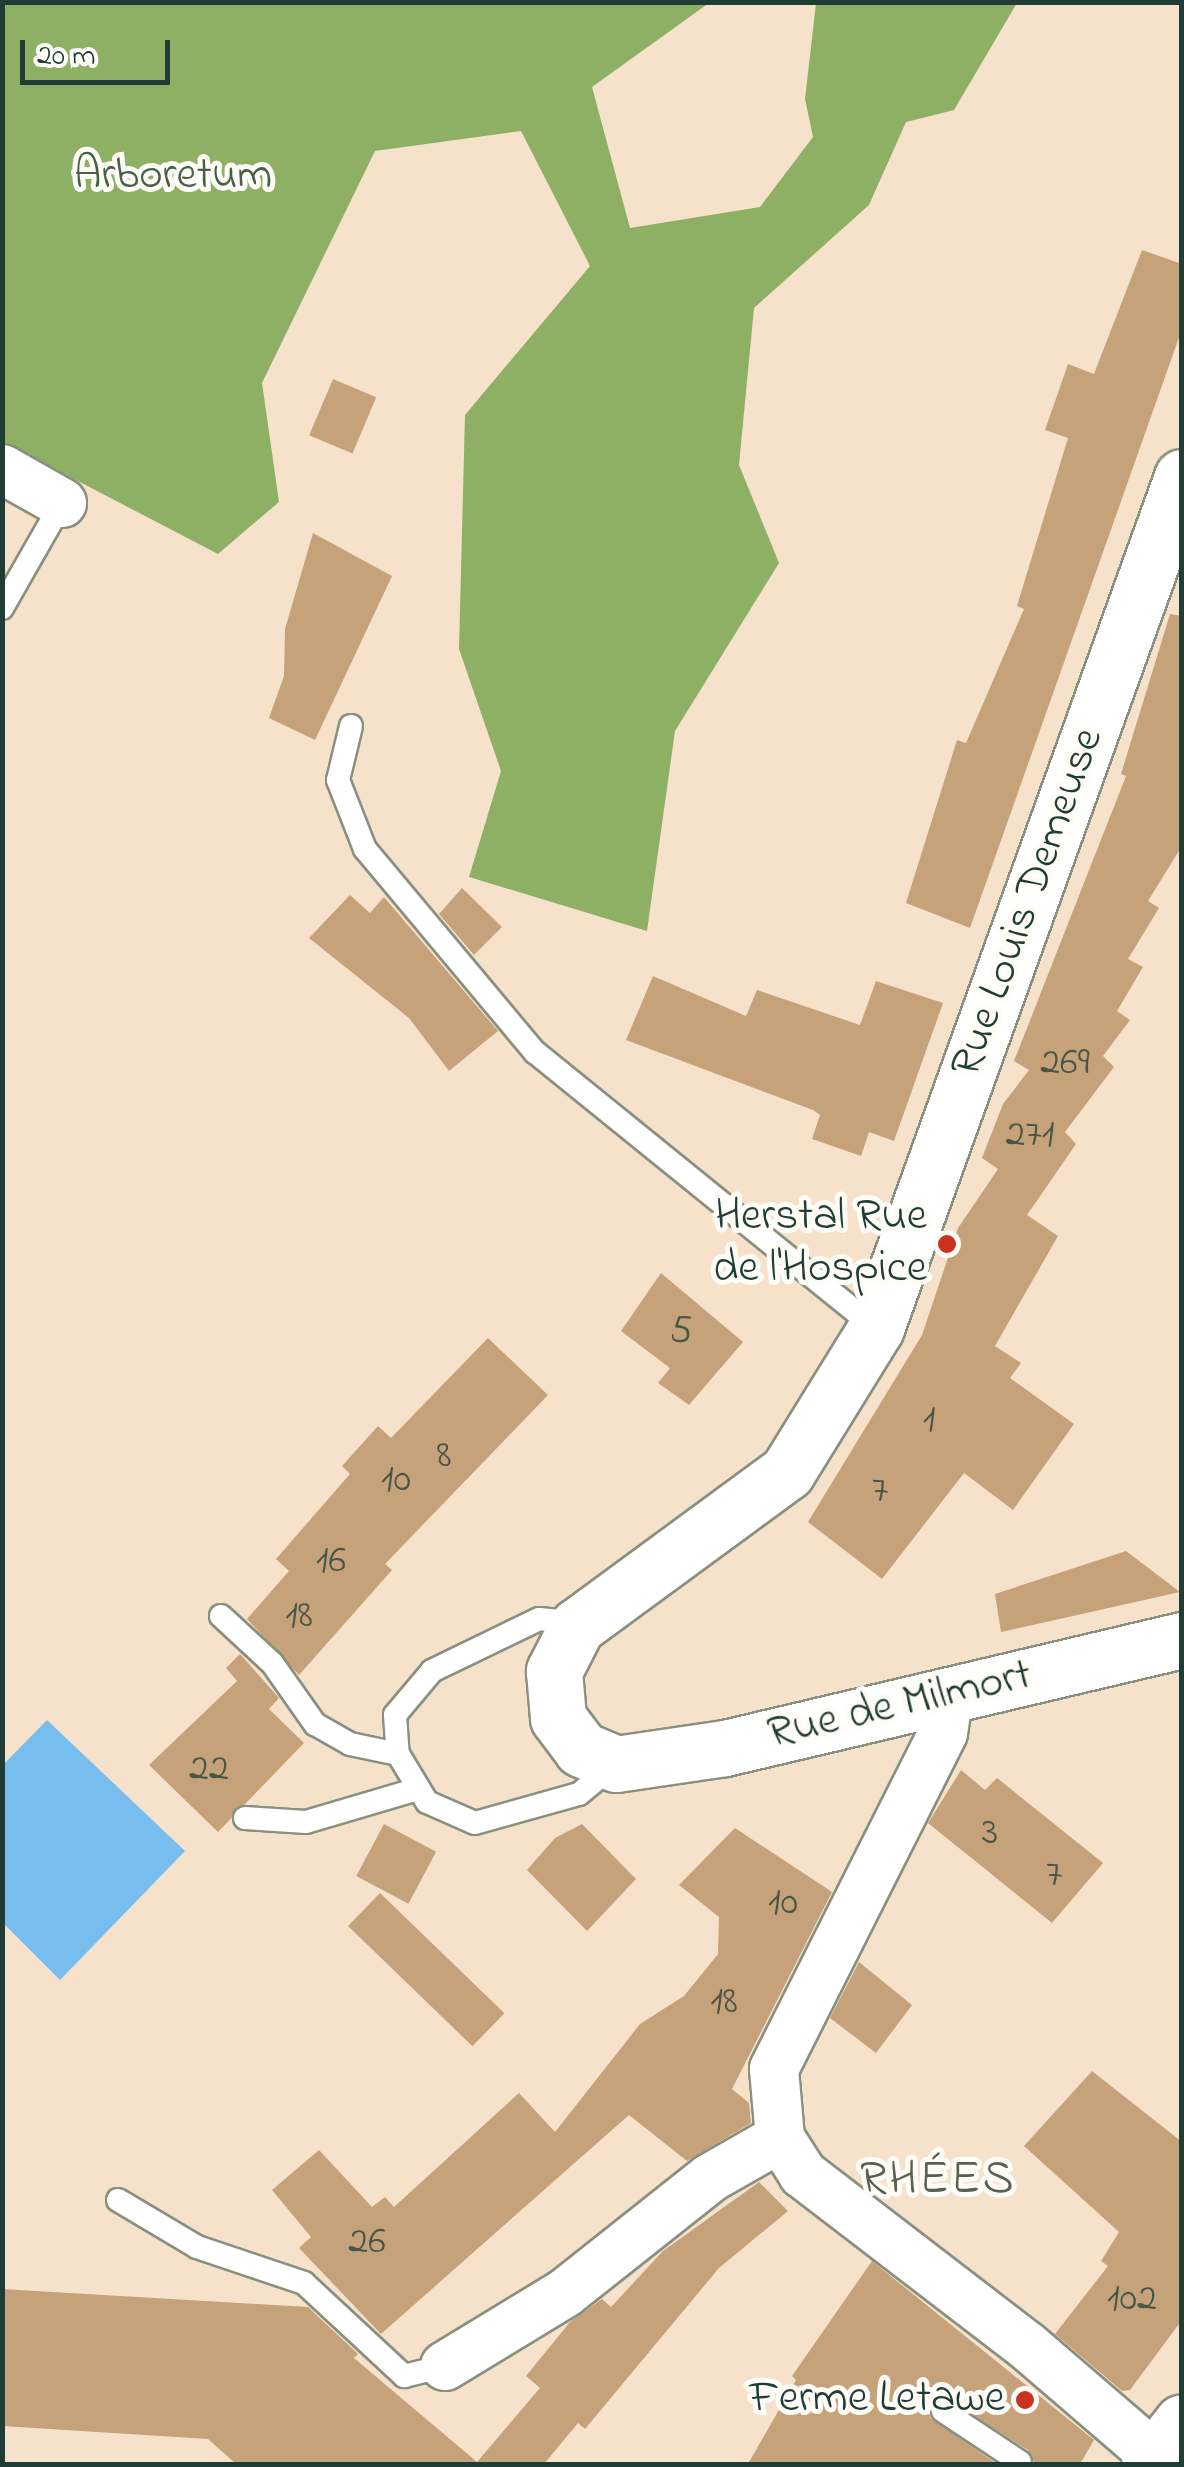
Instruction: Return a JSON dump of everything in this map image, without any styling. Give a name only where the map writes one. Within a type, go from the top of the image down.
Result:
[{"type":"street","points":[[2,470],[62,503]]},
{"type":"street","name":"Rue Louis Demeuse","points":[[876,1328],[1182,478]]},
{"type":"street","points":[[616,1764],[581,1749],[558,1718],[554,1671],[582,1624],[787,1472],[876,1328]]},
{"type":"street","name":"Rue de Milmort","points":[[616,1764],[724,1748],[1182,1640]]},
{"type":"street","points":[[949,1693],[943,1733],[774,2068],[780,2138],[803,2174],[1162,2448]]},
{"type":"street","points":[[445,2366],[565,2293],[710,2178],[780,2138]]},
{"type":"lane","points":[[2,608],[62,503]]},
{"type":"lane","points":[[351,726],[338,780],[365,849],[535,1052],[876,1328]]},
{"type":"lane","points":[[222,1616],[272,1663],[315,1724],[350,1744],[398,1754]]},
{"type":"lane","points":[[245,1818],[306,1822],[416,1790],[398,1754],[395,1715],[432,1671],[540,1619],[582,1624]]},
{"type":"lane","name":"Rue de Milmort","points":[[416,1790],[427,1802],[475,1823],[578,1794],[616,1764]]},
{"type":"lane","points":[[118,2200],[197,2247],[304,2284],[404,2376],[445,2366]]},
{"type":"lane","points":[[942,2412],[1020,2462]]},
{"type":"green space","name":"Arboretum","points":[[3,2],[709,3],[592,87],[630,228],[760,207],[813,137],[805,99],[816,3],[1017,3],[954,110],[906,122],[869,205],[754,308],[739,465],[779,563],[675,731],[647,931],[469,877],[501,771],[459,649],[465,415],[590,266],[521,131],[375,151],[262,383],[279,502],[218,554],[3,442]]},
{"type":"water","points":[[47,1720],[185,1851],[60,1980],[3,1923],[3,1765]]},
{"type":"building","points":[[1142,250],[1182,264],[1182,329],[970,928],[906,903],[957,740],[966,743],[1024,609],[1017,606],[1068,438],[1045,430],[1068,364],[1094,374]]},
{"type":"building","points":[[333,379],[376,397],[352,454],[309,435]]},
{"type":"building","points":[[313,533],[392,576],[315,740],[269,718],[284,676],[285,629]]},
{"type":"building","points":[[1170,614],[1182,616],[1182,846],[1148,901],[1159,908],[1128,959],[1143,967],[1117,1011],[1130,1020],[1103,1056],[1114,1067],[1065,1132],[1076,1144],[1027,1215],[1058,1236],[995,1346],[1021,1363],[1010,1378],[1074,1424],[1013,1510],[964,1473],[882,1579],[808,1522],[922,1335],[958,1228],[998,1169],[982,1158],[1003,1104],[1029,1070],[1014,1061],[1126,776],[1121,774]]},
{"type":"building","points":[[462,888],[502,927],[474,955],[439,914]]},
{"type":"building","points":[[350,895],[370,913],[384,897],[498,1031],[449,1071],[409,1018],[309,938]]},
{"type":"building","points":[[653,976],[746,1016],[757,990],[860,1025],[876,981],[943,1003],[894,1141],[869,1132],[861,1156],[812,1139],[820,1115],[813,1110],[626,1040]]},
{"type":"building","points":[[661,1273],[743,1342],[689,1405],[658,1383],[670,1368],[621,1331]]},
{"type":"building","points":[[488,1338],[548,1395],[385,1564],[392,1570],[299,1675],[247,1619],[289,1571],[276,1559],[350,1474],[342,1466],[378,1426],[391,1438]]},
{"type":"building","points":[[1126,1551],[1180,1592],[1001,1632],[995,1594]]},
{"type":"building","points":[[240,1654],[279,1698],[269,1709],[304,1743],[218,1832],[149,1765],[237,1681],[226,1668]]},
{"type":"building","points":[[961,1770],[985,1790],[997,1778],[1103,1863],[1052,1923],[928,1823]]},
{"type":"building","points":[[384,1824],[436,1852],[408,1904],[356,1876]]},
{"type":"building","points":[[582,1824],[636,1879],[587,1931],[527,1870],[555,1838]]},
{"type":"building","points":[[735,1828],[832,1892],[732,2089],[749,2103],[751,2123],[687,2161],[629,2115],[381,2334],[299,2248],[311,2237],[272,2190],[319,2150],[372,2207],[385,2197],[394,2207],[519,2093],[555,2132],[640,2024],[684,1996],[718,1954],[719,1917],[679,1885]]},
{"type":"building","points":[[380,1893],[504,2013],[472,2046],[348,1926]]},
{"type":"building","points":[[859,1962],[912,2005],[876,2053],[830,2018]]},
{"type":"building","points":[[1092,2071],[1182,2142],[1182,2320],[1130,2390],[1122,2391],[1055,2334],[1108,2266],[1101,2261],[1119,2232],[1024,2146]]},
{"type":"building","points":[[759,2182],[788,2211],[719,2268],[585,2429],[578,2423],[544,2464],[236,2464],[208,2439],[2,2426],[2,2289],[308,2307],[358,2354],[354,2358],[477,2462],[540,2388],[526,2376],[570,2322],[602,2299],[611,2307],[663,2251]]},
{"type":"building","points":[[872,2261],[1094,2440],[1080,2464],[1035,2464],[1028,2450],[943,2396],[930,2404],[930,2418],[997,2464],[748,2464],[796,2380],[792,2376]]},
{"type":"place","name":"Herstal Rue de l'Hospice","points":[[947,1244]]},
{"type":"place","name":"Ferme Letawe","points":[[1025,2400]]},
{"type":"district","name":"RHÉES","points":[[938,2181]]}]
